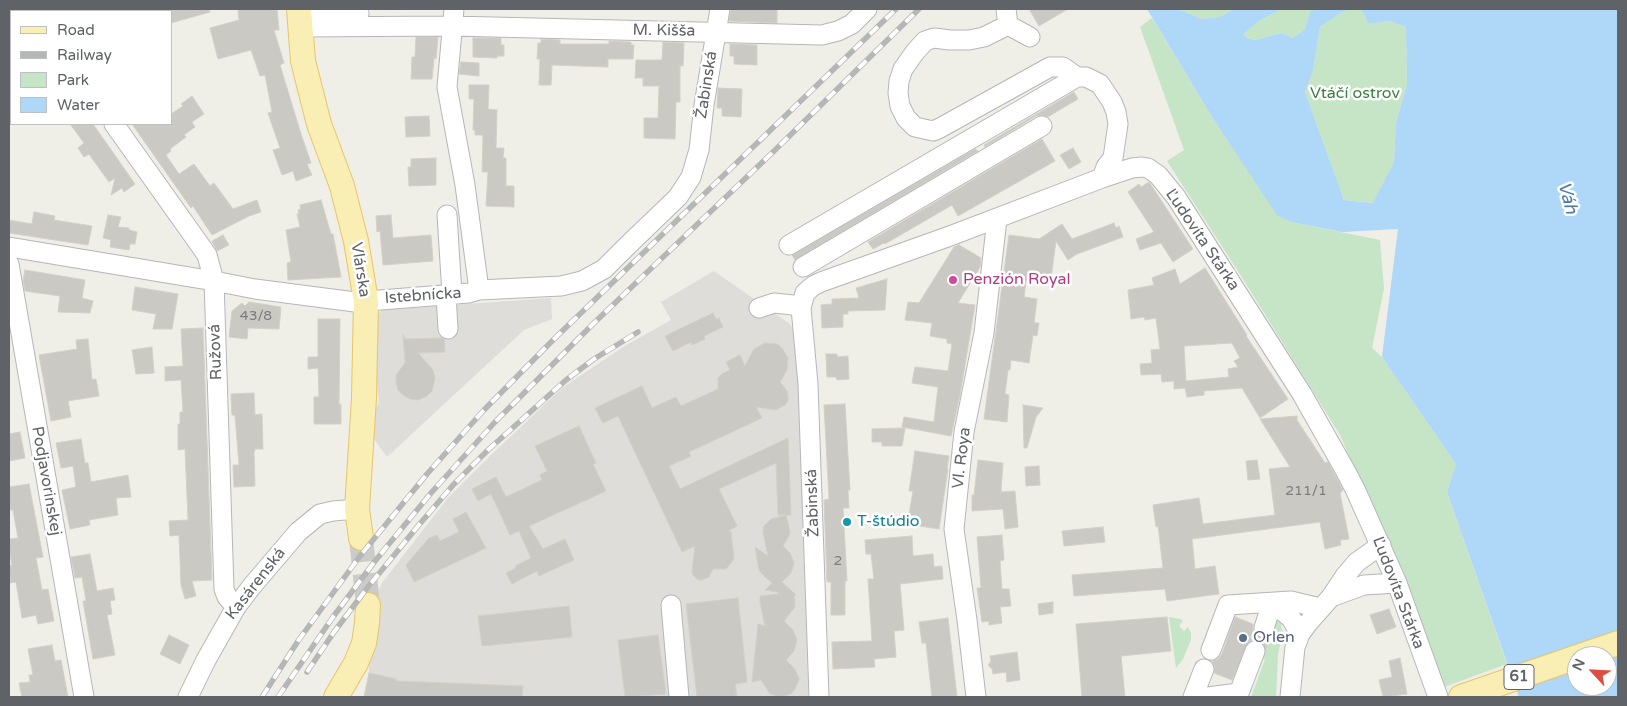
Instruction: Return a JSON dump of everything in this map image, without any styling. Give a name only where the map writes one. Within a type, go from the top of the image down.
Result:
[{"type":"main road","name":"Vlárska","points":[[299,18],[303,61],[319,124],[342,186],[356,241],[366,301],[364,398],[357,509],[361,538]]},
{"type":"main road","points":[[336,697],[356,663],[364,643],[368,605]]},
{"type":"main road","name":"61","points":[[1461,697],[1567,660]]},
{"type":"street","points":[[319,9],[319,13],[357,16]]},
{"type":"street","name":"Žabinská","points":[[697,161],[715,32],[720,9]]},
{"type":"street","name":"M. Kišša","points":[[299,18],[357,16],[453,18],[715,32],[822,35],[838,31],[852,24],[867,9]]},
{"type":"street","points":[[1030,36],[1007,17],[984,36],[969,40],[934,38],[925,42],[903,69],[899,81],[898,94],[900,106],[906,118],[915,127],[933,131],[1050,67],[1063,67],[1077,77]]},
{"type":"street","points":[[453,18],[447,88],[465,185],[479,290]]},
{"type":"street","points":[[789,245],[1077,77],[1086,77],[1100,84],[1116,112],[1118,124],[1113,158],[1106,167],[1102,178]]},
{"type":"street","name":"Ružová","points":[[115,125],[208,255],[214,281],[224,589],[227,597],[236,607]]},
{"type":"street","points":[[803,267],[1042,126]]},
{"type":"street","name":"Istebnícka","points":[[9,247],[214,281],[255,290],[355,302],[469,293],[479,290],[560,286],[582,281],[604,269],[678,197],[691,177],[697,161]]},
{"type":"street","name":"Ľudovíta Stárka","points":[[800,308],[803,297],[808,289],[821,282],[998,219],[1102,178],[1132,168],[1148,168],[1158,175],[1176,198],[1302,394],[1355,489],[1397,583],[1438,697]]},
{"type":"street","points":[[447,215],[448,329]]},
{"type":"street","name":"Vl. Roya","points":[[976,697],[954,529],[964,432],[984,333],[998,219]]},
{"type":"street","points":[[846,241],[850,273]]},
{"type":"street","name":"Podjavorinskej","points":[[9,264],[84,697]]},
{"type":"street","points":[[759,308],[774,303],[793,305],[800,308]]},
{"type":"street","name":"Žabinská","points":[[800,308],[809,393],[820,697]]},
{"type":"street","name":"Kasárenská","points":[[188,697],[210,652],[236,607],[276,557],[320,514],[357,509]]},
{"type":"street","points":[[1290,697],[1296,647],[1300,634],[1357,562],[1381,545]]},
{"type":"street","points":[[1211,650],[1228,605],[1291,601],[1326,603],[1364,585],[1397,583]]},
{"type":"street","points":[[1264,628],[1272,602]]},
{"type":"street","points":[[1272,602],[1291,618],[1300,634]]},
{"type":"street","points":[[671,604],[679,697]]},
{"type":"street","points":[[1208,697],[1239,693],[1255,652]]},
{"type":"street","points":[[1193,697],[1204,669]]},
{"type":"street","points":[[1293,675],[1306,697]]},
{"type":"shaded area","points":[[714,271],[790,324],[794,330],[797,342],[806,529],[808,697],[364,697],[369,673],[369,655],[377,604],[376,595],[382,583],[447,499],[562,388],[623,347],[671,320],[661,302]]},
{"type":"shaded area","points":[[551,298],[552,319],[524,330],[387,457],[374,439],[376,407],[379,403],[373,344],[375,318],[382,310]]},
{"type":"green space","points":[[1179,9],[1234,9],[1219,17],[1202,19]]},
{"type":"green space","points":[[1281,9],[1315,9],[1310,13],[1305,29],[1293,38],[1282,33],[1255,40],[1247,38],[1242,34],[1259,21]]},
{"type":"green space","name":"Vtáčí ostrov","points":[[1361,9],[1369,24],[1390,21],[1406,27],[1407,84],[1396,123],[1394,162],[1374,203],[1344,200],[1305,92],[1313,71],[1320,27],[1342,12]]},
{"type":"green space","points":[[1152,18],[1212,117],[1278,215],[1291,222],[1380,240],[1384,289],[1372,348],[1382,357],[1456,464],[1447,492],[1507,664],[1444,687],[1422,625],[1340,435],[1167,161],[1184,150],[1140,27]]},
{"type":"green space","points":[[1273,614],[1284,622],[1281,626],[1283,633],[1278,654],[1276,697],[1251,697],[1265,659],[1254,660],[1259,655],[1271,629]]},
{"type":"green space","points":[[1169,617],[1183,621],[1179,626],[1184,631],[1188,627],[1191,633],[1191,640],[1183,659],[1176,668]]},
{"type":"water","name":"Váh","points":[[1147,9],[1179,9],[1202,19],[1219,17],[1234,9],[1281,9],[1259,21],[1243,34],[1247,38],[1255,40],[1282,33],[1293,38],[1305,29],[1310,12],[1315,9],[1352,9],[1342,12],[1320,27],[1313,71],[1305,92],[1344,200],[1373,203],[1394,162],[1396,123],[1407,84],[1406,27],[1390,21],[1369,24],[1361,9],[1618,9],[1618,697],[1519,697],[1447,492],[1456,464],[1382,357],[1398,229],[1342,232],[1291,222],[1277,215],[1212,117]]},
{"type":"building","points":[[209,9],[210,12],[172,23],[171,10]]},
{"type":"building","points":[[238,9],[277,9],[279,30],[274,30],[284,63],[280,65],[311,163],[307,164],[312,175],[296,181],[293,171],[282,175],[273,150],[280,148],[268,113],[272,112],[265,75],[260,76],[251,50],[218,59],[210,28],[239,20]]},
{"type":"building","points":[[731,9],[777,9],[777,23],[729,21]]},
{"type":"building","points":[[1029,9],[1068,9],[1039,26]]},
{"type":"building","points":[[416,37],[438,37],[432,79],[411,79],[412,57],[415,57]]},
{"type":"building","points":[[473,38],[501,38],[501,45],[504,45],[504,56],[497,56],[497,58],[473,57]]},
{"type":"building","points":[[541,39],[560,40],[560,44],[609,44],[609,41],[631,42],[631,45],[634,45],[633,59],[608,59],[608,67],[552,65],[551,85],[539,85],[540,59],[537,59],[538,43],[541,43]]},
{"type":"building","points":[[663,42],[684,43],[683,66],[680,66],[680,102],[676,102],[675,139],[644,138],[644,118],[658,118],[659,86],[643,86],[643,78],[635,78],[636,60],[662,60]]},
{"type":"building","points":[[730,44],[757,45],[757,65],[734,64],[734,56],[730,56]]},
{"type":"building","points":[[461,62],[479,63],[479,76],[459,74]]},
{"type":"building","points":[[469,85],[489,85],[488,109],[497,110],[496,148],[504,148],[503,158],[506,158],[506,186],[514,186],[514,207],[486,206],[488,172],[482,172],[483,135],[475,135],[475,130],[473,130],[474,99],[469,99]]},
{"type":"building","points":[[718,88],[742,89],[741,117],[722,116],[722,108],[717,108]]},
{"type":"building","points":[[1074,92],[1078,99],[1048,117],[1036,116],[985,147],[984,145]]},
{"type":"building","points":[[192,96],[204,114],[192,122],[195,127],[184,135],[186,137],[170,149],[171,151],[166,155],[179,174],[194,164],[210,186],[214,183],[233,209],[257,200],[261,212],[212,235],[193,206],[191,208],[133,125],[172,125],[172,113],[183,106],[181,104]]},
{"type":"building","points":[[429,116],[430,136],[406,137],[405,117]]},
{"type":"building","points":[[71,125],[94,125],[135,184],[124,192],[122,188],[111,195],[115,178],[109,182],[89,154],[84,157],[78,148],[84,143]]},
{"type":"building","points":[[1042,139],[1055,161],[958,216],[952,205],[885,244],[873,249],[868,242]]},
{"type":"building","points":[[1073,148],[1081,162],[1069,169],[1060,155]]},
{"type":"building","points":[[975,149],[978,151],[795,260],[792,255]]},
{"type":"building","points":[[436,158],[436,185],[409,186],[408,167],[411,167],[411,159]]},
{"type":"building","points":[[1149,182],[1193,249],[1173,262],[1161,243],[1140,250],[1136,239],[1154,232],[1128,192],[1139,184],[1141,187]]},
{"type":"building","points":[[321,200],[331,234],[333,234],[341,277],[288,280],[287,263],[291,262],[286,230],[300,227],[297,214],[299,214],[298,210],[301,209],[300,205]]},
{"type":"building","points":[[34,212],[55,216],[54,220],[92,226],[88,245],[9,233],[9,220],[32,224]]},
{"type":"building","points":[[108,215],[121,217],[118,227],[129,228],[129,230],[137,232],[135,244],[130,244],[129,250],[110,247],[111,240],[103,238]]},
{"type":"building","points":[[391,215],[393,238],[431,235],[433,261],[383,265],[380,231],[377,232],[376,216]]},
{"type":"building","points":[[1114,223],[1116,228],[1119,226],[1123,237],[1077,254],[1068,260],[1056,241],[1051,278],[1027,275],[1024,297],[1037,299],[1034,323],[1039,323],[1037,336],[1033,335],[1029,363],[1011,360],[1005,394],[1009,395],[1007,422],[984,419],[1009,235],[1039,239],[1062,224],[1072,239]]},
{"type":"building","points":[[223,235],[229,245],[217,251],[212,241]]},
{"type":"building","points":[[959,245],[981,258],[980,267],[958,303],[975,305],[951,436],[902,427],[904,417],[934,422],[938,387],[912,383],[915,367],[948,371],[952,344],[947,343],[947,339],[930,336],[932,323],[905,320],[908,302],[919,303],[954,247]]},
{"type":"building","points":[[1205,268],[1246,336],[1288,399],[1260,418],[1242,388],[1204,391],[1204,395],[1187,397],[1185,388],[1174,389],[1174,381],[1162,382],[1161,374],[1141,375],[1140,364],[1152,363],[1151,350],[1160,349],[1156,318],[1145,320],[1144,317],[1131,319],[1128,290],[1154,285],[1152,278],[1175,269],[1180,284]],"holes":[[[1232,343],[1240,358],[1234,361],[1238,367],[1228,369],[1229,377],[1186,381],[1184,346]]]},
{"type":"building","points":[[25,270],[85,280],[82,298],[93,301],[90,313],[58,312],[60,296],[25,291],[23,280]]},
{"type":"building","points":[[887,279],[885,310],[848,311],[848,314],[843,314],[843,327],[822,328],[821,305],[832,304],[832,299],[859,298],[856,288]]},
{"type":"building","points":[[135,287],[178,294],[172,329],[153,329],[156,314],[132,310]]},
{"type":"building","points":[[249,302],[281,307],[279,329],[248,328],[247,339],[229,337],[232,311],[242,303],[245,306]]},
{"type":"building","points":[[713,313],[716,319],[719,318],[723,327],[704,336],[705,339],[692,345],[691,342],[673,351],[665,336]]},
{"type":"building","points":[[318,319],[340,319],[339,405],[341,404],[341,424],[314,424],[314,397],[319,397],[318,368],[308,369],[308,357],[318,357]]},
{"type":"building","points":[[203,328],[212,580],[192,581],[196,596],[185,599],[181,585],[179,535],[170,536],[169,521],[188,520],[185,449],[178,450],[178,424],[180,424],[180,412],[183,412],[181,380],[165,381],[165,367],[183,366],[181,329]]},
{"type":"building","points":[[403,335],[406,339],[444,339],[445,352],[418,353],[433,370],[435,378],[432,391],[427,396],[418,400],[410,399],[403,395],[398,390],[396,382],[396,375],[405,363]]},
{"type":"building","points":[[88,339],[92,380],[96,379],[99,396],[68,401],[71,417],[51,421],[39,355],[77,349],[76,340]]},
{"type":"building","points":[[765,343],[777,344],[788,358],[787,370],[780,382],[787,391],[788,401],[785,405],[776,410],[756,407],[762,418],[689,452],[691,456],[669,466],[680,489],[788,438],[791,515],[778,515],[776,463],[719,489],[737,526],[728,531],[731,532],[734,559],[726,569],[713,569],[709,577],[698,580],[692,571],[695,546],[682,552],[618,416],[603,423],[595,408],[642,386],[652,408],[676,397],[681,406],[718,389],[718,378],[730,370],[726,362],[740,355],[745,366],[754,349]]},
{"type":"building","points":[[152,347],[154,373],[136,374],[132,350]]},
{"type":"building","points":[[826,354],[837,354],[837,357],[848,356],[849,379],[837,380],[836,377],[827,377]]},
{"type":"building","points":[[254,393],[255,415],[262,414],[263,449],[255,449],[254,453],[255,486],[234,487],[233,465],[239,465],[235,415],[232,415],[231,394]]},
{"type":"building","points":[[845,404],[850,490],[848,490],[849,508],[843,508],[847,581],[845,581],[845,615],[831,615],[831,582],[827,582],[824,500],[829,499],[824,405]]},
{"type":"building","points":[[1023,405],[1043,408],[1036,417],[1027,448],[1024,448]]},
{"type":"building","points":[[1297,416],[1297,420],[1325,463],[1328,462],[1343,490],[1340,493],[1349,539],[1340,540],[1341,545],[1325,549],[1320,522],[1192,539],[1195,569],[1215,566],[1219,594],[1167,601],[1165,589],[1074,596],[1072,575],[1163,568],[1158,526],[1156,527],[1153,505],[1199,498],[1203,524],[1275,515],[1269,469],[1290,467],[1260,419]]},
{"type":"building","points":[[579,426],[596,463],[593,464],[606,491],[529,526],[543,549],[565,539],[574,560],[539,576],[537,571],[512,584],[506,573],[531,558],[519,531],[510,535],[491,494],[478,501],[472,489],[496,477],[506,497],[542,480],[540,475],[547,471],[535,446]]},
{"type":"building","points":[[905,428],[902,446],[882,446],[882,442],[872,442],[872,429]]},
{"type":"building","points":[[20,432],[25,458],[9,461],[9,434]]},
{"type":"building","points":[[81,439],[85,463],[88,463],[91,482],[128,475],[131,497],[116,498],[118,515],[89,520],[90,525],[70,529],[62,490],[76,487],[73,466],[61,468],[56,443]]},
{"type":"building","points":[[915,451],[949,456],[939,529],[913,525],[914,516],[909,515],[913,491],[909,491]]},
{"type":"building","points":[[978,460],[1003,463],[1001,492],[1015,491],[1018,527],[1005,529],[1003,509],[972,511],[972,495],[974,495]]},
{"type":"building","points":[[1257,460],[1260,479],[1248,480],[1246,461]]},
{"type":"building","points":[[1039,466],[1040,485],[1026,486],[1025,467]]},
{"type":"building","points":[[29,484],[43,557],[36,558],[42,590],[48,589],[54,621],[38,624],[36,615],[22,618],[16,582],[9,583],[9,566],[12,565],[9,539],[18,538],[13,510],[9,510],[9,487]]},
{"type":"building","points":[[466,512],[486,548],[414,582],[406,565],[429,538],[437,535],[440,541],[459,532],[453,519]]},
{"type":"building","points":[[786,515],[790,531],[783,546],[790,553],[794,563],[791,573],[782,582],[796,595],[794,595],[795,607],[784,621],[793,630],[797,640],[794,651],[786,660],[795,669],[799,679],[791,694],[781,697],[770,694],[761,680],[752,682],[758,624],[765,626],[760,596],[778,594],[778,592],[765,590],[772,583],[759,570],[755,547],[768,556],[763,532],[764,526],[771,519]]},
{"type":"building","points":[[1103,527],[1105,542],[1064,546],[1062,531]]},
{"type":"building","points":[[1002,535],[1004,560],[1000,561],[1002,589],[1009,589],[1011,606],[1000,607],[1002,623],[989,625],[989,621],[982,622],[977,588],[981,588],[977,537]]},
{"type":"building","points":[[912,536],[913,556],[933,554],[934,567],[942,566],[943,579],[900,584],[904,630],[894,631],[896,657],[874,659],[875,667],[833,669],[832,642],[872,641],[868,579],[874,579],[871,554],[866,554],[865,540]]},
{"type":"building","points":[[90,554],[97,591],[113,588],[115,600],[110,601],[112,614],[107,615],[115,655],[93,659],[83,601],[86,601],[82,577],[75,578],[71,557]]},
{"type":"building","points":[[738,598],[747,682],[735,684],[737,697],[697,697],[686,604]]},
{"type":"building","points":[[1053,602],[1053,613],[1039,615],[1038,604]]},
{"type":"building","points":[[569,606],[572,637],[482,646],[478,616]]},
{"type":"building","points":[[1389,609],[1396,627],[1377,634],[1370,615]]},
{"type":"building","points":[[1167,617],[1171,651],[1121,656],[1125,697],[1082,697],[1076,624]]},
{"type":"building","points":[[1235,617],[1253,624],[1255,635],[1264,639],[1263,643],[1254,640],[1248,643],[1232,680],[1214,673],[1215,667],[1212,661],[1218,659],[1222,654]]},
{"type":"building","points":[[948,618],[957,697],[932,697],[926,643],[922,643],[919,622]]},
{"type":"building","points":[[169,635],[189,645],[180,664],[160,654]]},
{"type":"building","points":[[658,635],[666,694],[625,697],[618,640]]},
{"type":"building","points":[[52,645],[55,661],[61,660],[68,697],[22,697],[19,683],[30,682],[29,675],[33,675],[28,649]]},
{"type":"building","points":[[1017,652],[1020,680],[1007,682],[1006,672],[993,674],[992,669],[988,665],[991,661],[990,656]]},
{"type":"building","points":[[1400,658],[1407,694],[1383,697],[1379,680],[1392,677],[1389,661]]},
{"type":"building","points":[[369,673],[396,679],[396,681],[523,686],[522,697],[364,697]]},
{"type":"tunnel","points":[[361,538],[368,605]]},
{"type":"tunnel","points":[[1255,651],[1264,628]]},
{"type":"railway","points":[[262,697],[298,641],[360,556],[427,474],[483,411],[553,340],[896,9]]},
{"type":"railway","points":[[278,697],[333,617],[375,561],[431,493],[495,422],[594,323],[919,9]]},
{"type":"railway","points":[[307,672],[368,587],[454,484],[488,450],[566,380],[594,359],[638,332]]},
{"type":"place","name":"Penzión Royal","points":[[953,280]]},
{"type":"place","name":"T-štúdio","points":[[847,522]]},
{"type":"place","name":"Orlen","points":[[1243,638]]}]
